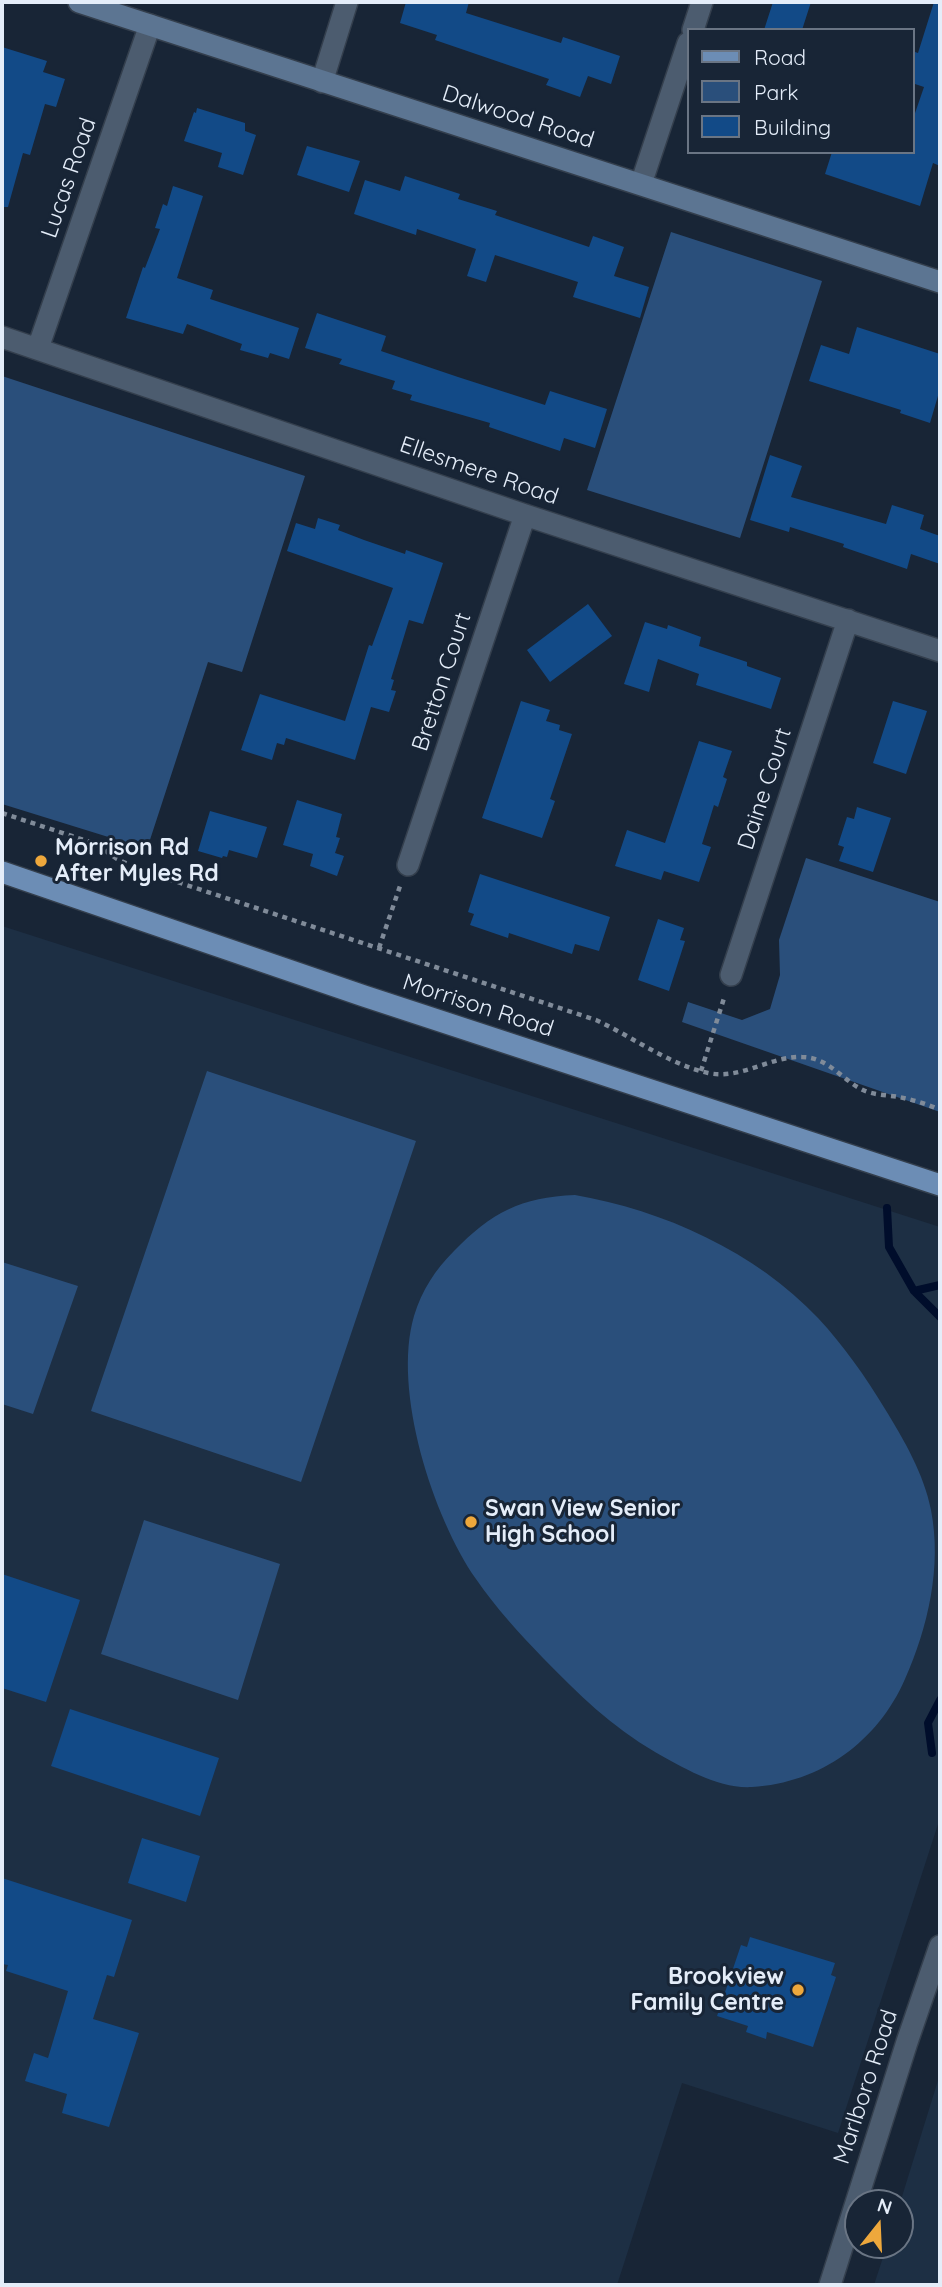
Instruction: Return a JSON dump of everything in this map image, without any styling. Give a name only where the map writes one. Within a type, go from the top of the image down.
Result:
[{"type":"main road","name":"Morrison Road","points":[[2,872],[363,996],[940,1185]]},
{"type":"street","name":"Dalwood Road","points":[[79,2],[940,282]]},
{"type":"street","points":[[322,82],[347,2]]},
{"type":"street","points":[[694,28],[702,2]]},
{"type":"street","name":"Lucas Road","points":[[38,348],[149,25]]},
{"type":"street","points":[[641,184],[687,46]]},
{"type":"street","name":"Ellesmere Road","points":[[2,337],[525,515],[940,650]]},
{"type":"street","name":"Bretton Court","points":[[408,865],[525,515]]},
{"type":"street","name":"Daine Court","points":[[731,975],[848,620]]},
{"type":"street","name":"Marlboro Road","points":[[830,2285],[940,1945]]},
{"type":"path","points":[[2,813],[96,844],[117,859],[138,869],[596,1020],[643,1045],[701,1070],[711,1073],[735,1073],[782,1059],[807,1056],[832,1067],[864,1091],[901,1098],[940,1110]]},
{"type":"path","points":[[379,948],[408,865]]},
{"type":"path","points":[[701,1070],[731,975]]},
{"type":"shaded area","name":"Swan View Senior High School","points":[[2,926],[940,1227],[940,1818],[838,2133],[682,2083],[617,2285],[2,2285]]},
{"type":"shaded area","points":[[940,2074],[940,2285],[874,2285],[882,2259],[914,2259],[914,2189],[904,2189]]},
{"type":"green space","points":[[671,232],[822,281],[740,538],[587,490]]},
{"type":"green space","points":[[2,376],[305,476],[242,672],[208,662],[147,849],[2,804]]},
{"type":"green space","points":[[806,858],[940,902],[940,1112],[682,1022],[688,1002],[742,1020],[770,1009],[780,975],[779,940]]},
{"type":"green space","points":[[207,1071],[416,1141],[301,1482],[91,1411]]},
{"type":"green space","points":[[575,1195],[641,1211],[706,1237],[766,1273],[793,1294],[828,1329],[862,1373],[899,1433],[924,1483],[934,1531],[934,1575],[926,1618],[905,1679],[894,1701],[863,1739],[844,1755],[801,1777],[752,1787],[727,1785],[689,1771],[639,1742],[582,1697],[517,1630],[476,1579],[445,1522],[421,1452],[408,1380],[409,1346],[414,1316],[421,1298],[447,1258],[494,1217],[539,1199]]},
{"type":"green space","points":[[2,1262],[78,1286],[33,1414],[2,1404]]},
{"type":"green space","points":[[144,1520],[280,1564],[238,1700],[101,1654]]},
{"type":"building","points":[[406,2],[469,2],[466,13],[561,43],[563,37],[620,56],[611,84],[588,76],[580,97],[546,85],[549,79],[435,40],[437,35],[400,23]]},
{"type":"building","points":[[773,2],[811,2],[803,28],[765,28]]},
{"type":"building","points":[[934,2],[940,2],[940,166],[933,163],[920,206],[825,174],[831,154],[914,154],[914,116],[924,87],[914,84],[914,52],[918,53]]},
{"type":"building","points":[[2,47],[47,61],[43,72],[65,79],[56,107],[45,104],[30,155],[23,153],[8,207],[2,207]]},
{"type":"building","points":[[197,108],[245,123],[245,131],[256,135],[243,175],[218,167],[222,153],[184,141]]},
{"type":"building","points":[[307,146],[360,161],[349,192],[297,175]]},
{"type":"building","points":[[405,176],[460,194],[458,199],[497,211],[495,215],[589,247],[593,236],[624,247],[614,276],[649,287],[640,318],[573,297],[578,282],[495,255],[486,282],[467,276],[476,249],[417,229],[416,235],[354,214],[365,180],[400,191]]},
{"type":"building","points":[[173,186],[203,196],[177,278],[213,290],[210,299],[299,328],[289,359],[270,353],[268,358],[240,350],[242,344],[187,324],[183,334],[126,318],[143,267],[145,268],[160,229],[155,228],[163,204],[167,206]]},
{"type":"building","points":[[317,313],[386,336],[381,351],[458,377],[545,405],[550,391],[607,409],[595,448],[564,438],[560,451],[489,427],[490,423],[410,400],[412,395],[392,389],[395,381],[339,364],[342,359],[305,348]]},
{"type":"building","points":[[857,327],[940,354],[940,389],[930,423],[900,413],[901,410],[809,381],[821,345],[849,354]]},
{"type":"building","points":[[770,455],[802,466],[791,497],[886,524],[892,505],[924,515],[920,529],[940,536],[940,564],[911,554],[907,569],[843,547],[844,544],[790,527],[789,532],[750,520]]},
{"type":"building","points":[[318,518],[340,525],[338,530],[364,540],[405,554],[406,550],[443,563],[423,624],[409,620],[391,679],[394,680],[391,690],[396,691],[389,712],[371,707],[355,760],[286,738],[284,745],[277,743],[272,760],[241,750],[260,694],[345,721],[369,645],[372,646],[393,588],[287,551],[296,523],[315,529]]},
{"type":"building","points":[[588,604],[612,636],[550,682],[527,650]]},
{"type":"building","points":[[645,622],[667,629],[668,625],[701,637],[699,646],[747,662],[747,666],[781,678],[771,709],[696,685],[699,674],[658,659],[649,692],[624,684]]},
{"type":"building","points":[[521,701],[550,710],[546,721],[560,725],[559,730],[572,734],[550,799],[555,801],[542,838],[482,818]]},
{"type":"building","points":[[893,701],[927,711],[906,774],[873,763]]},
{"type":"building","points":[[699,741],[732,751],[723,777],[727,779],[718,807],[714,805],[702,844],[711,847],[699,882],[664,871],[661,880],[615,866],[627,830],[665,843]]},
{"type":"building","points":[[297,800],[342,814],[336,837],[340,838],[335,853],[344,856],[337,876],[310,866],[313,854],[283,845]]},
{"type":"building","points":[[857,807],[891,818],[873,872],[839,861],[844,847],[838,845],[847,817],[854,819]]},
{"type":"building","points":[[210,811],[267,827],[257,858],[229,850],[227,857],[222,858],[198,851]]},
{"type":"building","points":[[480,874],[610,917],[599,951],[575,944],[572,954],[509,933],[508,938],[470,925],[474,914],[468,912]]},
{"type":"building","points":[[658,919],[684,928],[680,940],[685,941],[669,991],[638,980]]},
{"type":"building","points":[[2,1574],[80,1600],[46,1702],[2,1688]]},
{"type":"building","points":[[70,1709],[219,1758],[200,1816],[51,1766]]},
{"type":"building","points":[[142,1838],[200,1856],[186,1902],[128,1883]]},
{"type":"building","points":[[2,1878],[132,1920],[114,1977],[107,1975],[93,2019],[139,2033],[109,2127],[62,2113],[67,2094],[25,2081],[34,2053],[48,2058],[68,1991],[6,1971],[8,1965],[2,1964]]},
{"type":"building","points":[[750,1937],[835,1963],[831,1975],[836,1977],[813,2047],[767,2032],[766,2039],[746,2032],[748,2026],[717,2016],[741,1945],[747,1947]]},
{"type":"waterway","points":[[887,1208],[889,1247],[914,1291],[940,1285]]},
{"type":"waterway","points":[[914,1291],[940,1317]]},
{"type":"waterway","points":[[932,1753],[928,1723],[940,1700]]},
{"type":"place","name":"Morrison Rd After Myles Rd","points":[[41,861]]},
{"type":"place","name":"Swan View Senior High School","points":[[471,1522]]},
{"type":"place","name":"Brookview Family Centre","points":[[798,1990]]}]
